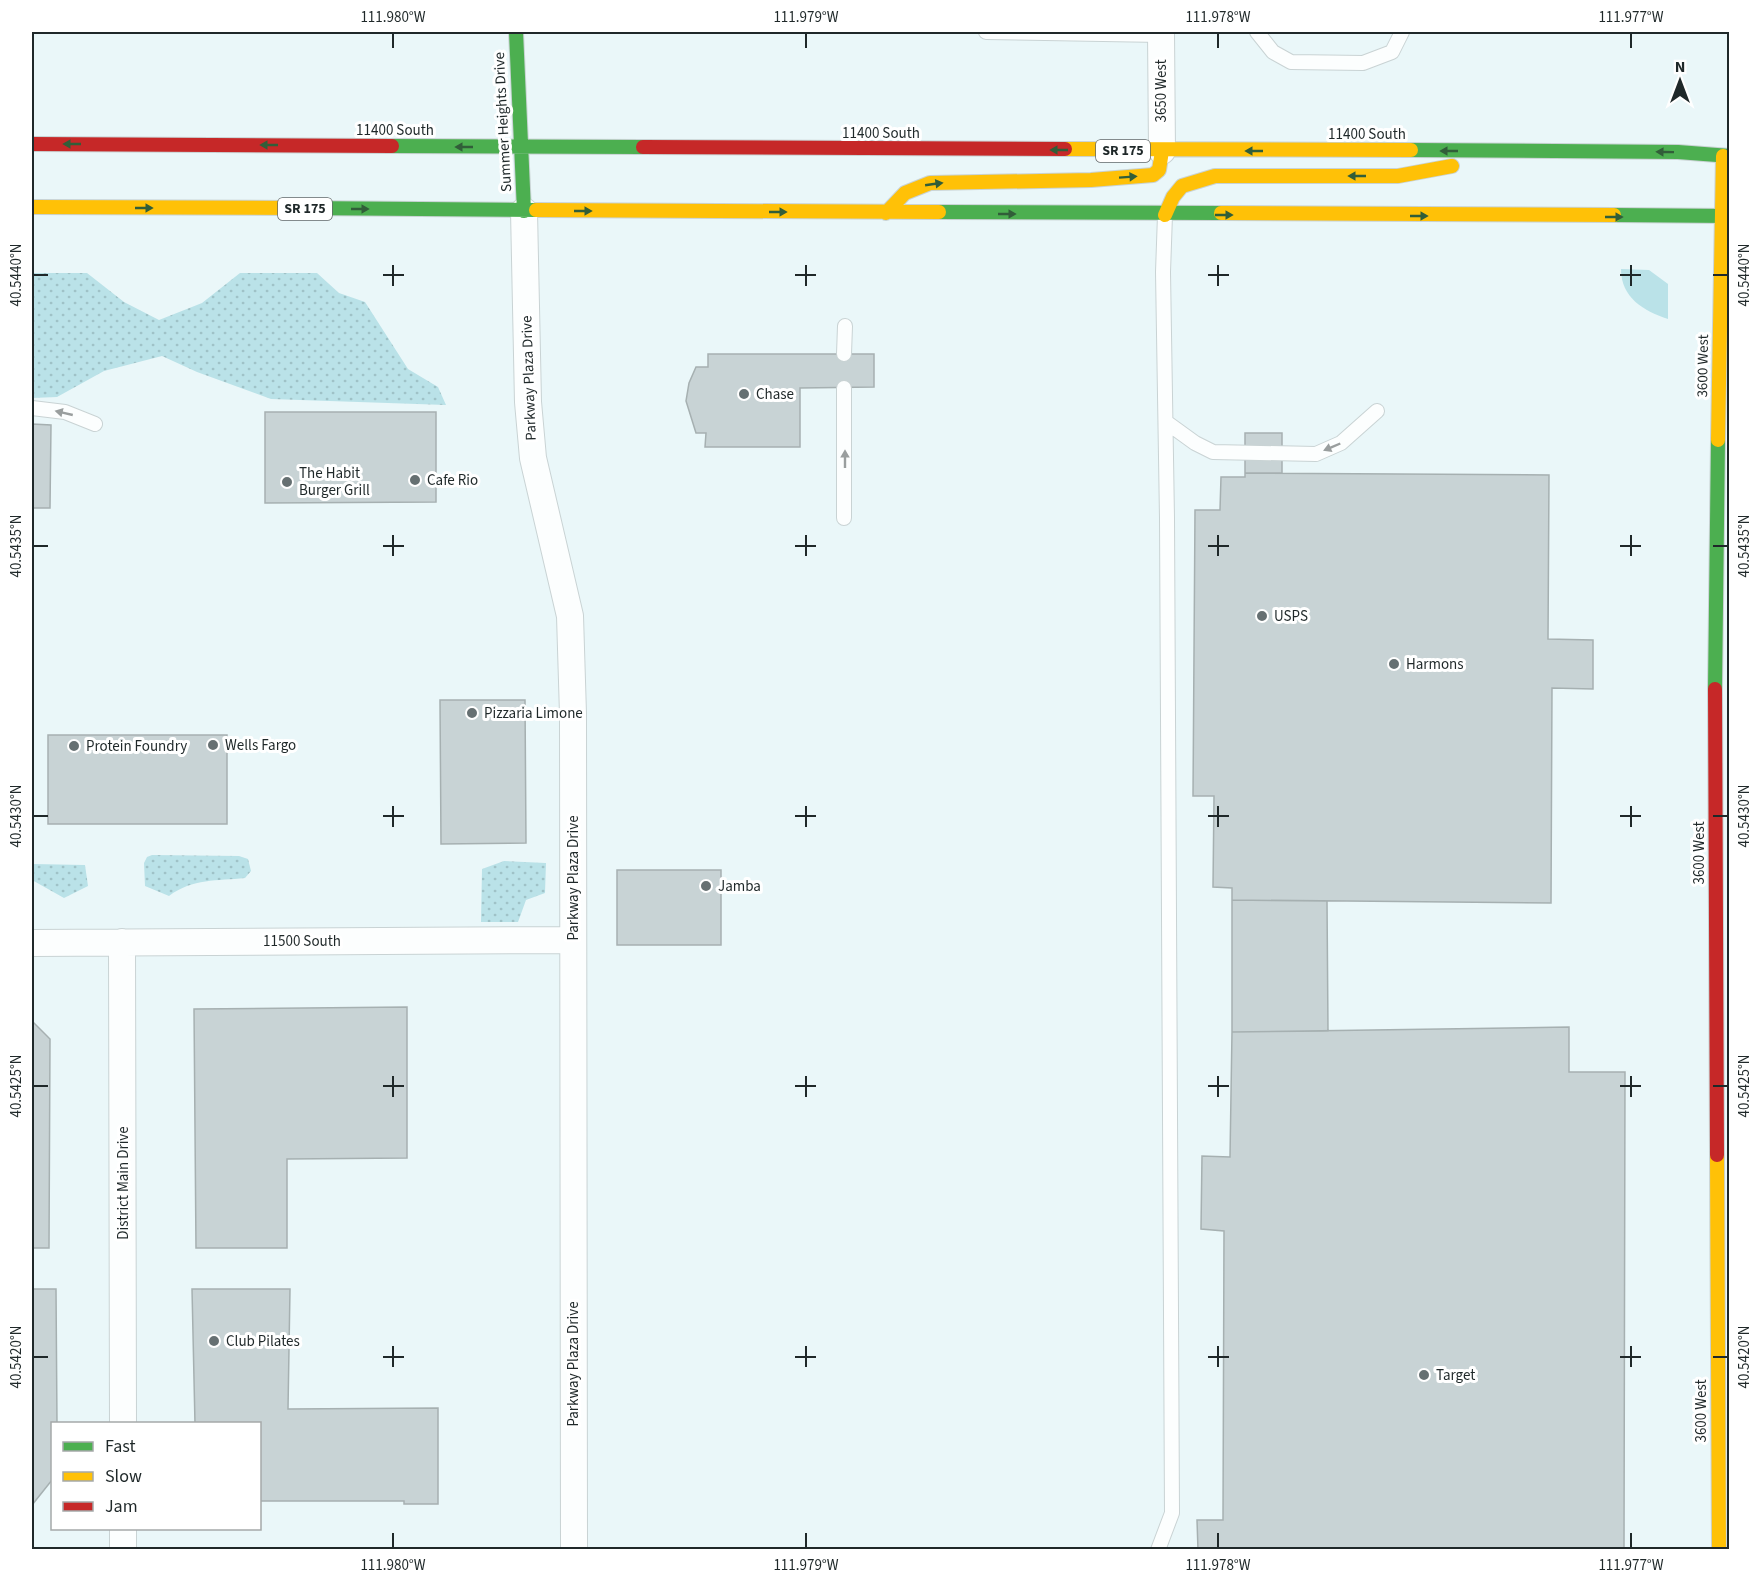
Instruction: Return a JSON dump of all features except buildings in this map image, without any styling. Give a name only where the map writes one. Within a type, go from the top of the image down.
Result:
[{"type":"main road","name":"Summer Heights Drive","points":[[516,32],[516,75],[523,147],[524,211]]},
{"type":"main road","name":"11400 South","points":[[32,144],[1540,151],[1726,156]]},
{"type":"main road","points":[[885,213],[905,192],[930,183],[1091,180],[1148,176],[1159,170],[1161,151]]},
{"type":"main road","points":[[1165,215],[1172,194],[1191,180],[1215,176],[1398,176],[1540,151]]},
{"type":"main road","name":"3600 West","points":[[1719,1550],[1724,1498],[1722,627],[1726,156]]},
{"type":"main road","name":"SR 175","points":[[32,207],[1725,217]]},
{"type":"street","name":"3650 West","points":[[1161,33],[1161,151]]},
{"type":"street","name":"Parkway Plaza Drive","points":[[524,211],[528,402],[533,458],[570,616],[573,714],[574,1550]]},
{"type":"street","name":"11500 South","points":[[32,943],[573,940]]},
{"type":"street","name":"District Main Drive","points":[[122,942],[123,1422]]},
{"type":"street","points":[[123,1530],[123,1550]]},
{"type":"lane","points":[[986,32],[1161,33]]},
{"type":"lane","points":[[1257,32],[1273,52],[1291,62],[1363,63],[1392,52],[1402,32]]},
{"type":"lane","points":[[1158,1550],[1172,1513],[1166,422],[1163,272],[1165,215]]},
{"type":"lane","points":[[844,354],[845,326]]},
{"type":"lane","points":[[844,388],[844,518]]},
{"type":"lane","points":[[32,408],[65,411],[95,424]]},
{"type":"lane","points":[[1166,422],[1195,443],[1213,452],[1316,454],[1341,443],[1377,411]]},
{"type":"shaded area","points":[[1621,269],[1649,270],[1668,284],[1668,319],[1636,302],[1625,288]]},
{"type":"shaded area","points":[[32,273],[87,273],[124,302],[159,320],[202,303],[240,273],[317,273],[339,293],[365,302],[408,369],[438,387],[446,405],[271,399],[197,372],[162,356],[104,371],[57,397],[32,398]]},
{"type":"shaded area","points":[[152,855],[239,856],[248,859],[251,871],[245,878],[196,883],[169,896],[145,886],[144,863],[147,857]]},
{"type":"shaded area","points":[[504,861],[546,863],[545,893],[526,900],[518,922],[481,922],[482,869]]},
{"type":"shaded area","points":[[32,864],[85,865],[88,886],[64,898],[32,880]]},
{"type":"traffic: fast","points":[[516,32],[524,211]]},
{"type":"traffic: fast","points":[[392,146],[643,147]]},
{"type":"traffic: fast","points":[[1411,150],[1678,152],[1730,156]]},
{"type":"traffic: fast","points":[[300,208],[536,210]]},
{"type":"traffic: fast","points":[[939,212],[1221,213]]},
{"type":"traffic: fast","points":[[1614,215],[1730,216]]},
{"type":"traffic: fast","points":[[1715,689],[1718,440]]},
{"type":"traffic: slow","points":[[1065,149],[1411,150]]},
{"type":"traffic: slow","points":[[886,213],[905,193],[930,183],[1091,180],[1153,175],[1159,170],[1162,151]]},
{"type":"traffic: slow","points":[[1718,440],[1723,156]]},
{"type":"traffic: slow","points":[[1165,215],[1173,197],[1182,186],[1215,176],[1398,176],[1452,166]]},
{"type":"traffic: slow","points":[[32,207],[300,208]]},
{"type":"traffic: slow","points":[[536,210],[939,212]]},
{"type":"traffic: slow","points":[[1221,213],[1614,215]]},
{"type":"traffic: slow","points":[[1717,1155],[1719,1550]]},
{"type":"traffic: jam","points":[[32,144],[392,146]]},
{"type":"traffic: jam","points":[[643,147],[1065,149]]},
{"type":"traffic: jam","points":[[1715,689],[1717,1155]]},
{"type":"place","name":"Chase","points":[[744,394]]},
{"type":"place","name":"Cafe Rio","points":[[415,480]]},
{"type":"place","name":"The Habit Burger Grill","points":[[287,482]]},
{"type":"place","name":"USPS","points":[[1262,616]]},
{"type":"place","name":"Harmons","points":[[1394,664]]},
{"type":"place","name":"Pizzaria Limone","points":[[472,713]]},
{"type":"place","name":"Wells Fargo","points":[[213,745]]},
{"type":"place","name":"Protein Foundry","points":[[74,746]]},
{"type":"place","name":"Jamba","points":[[706,886]]},
{"type":"place","name":"Club Pilates","points":[[214,1341]]},
{"type":"place","name":"Target","points":[[1424,1375]]}]
